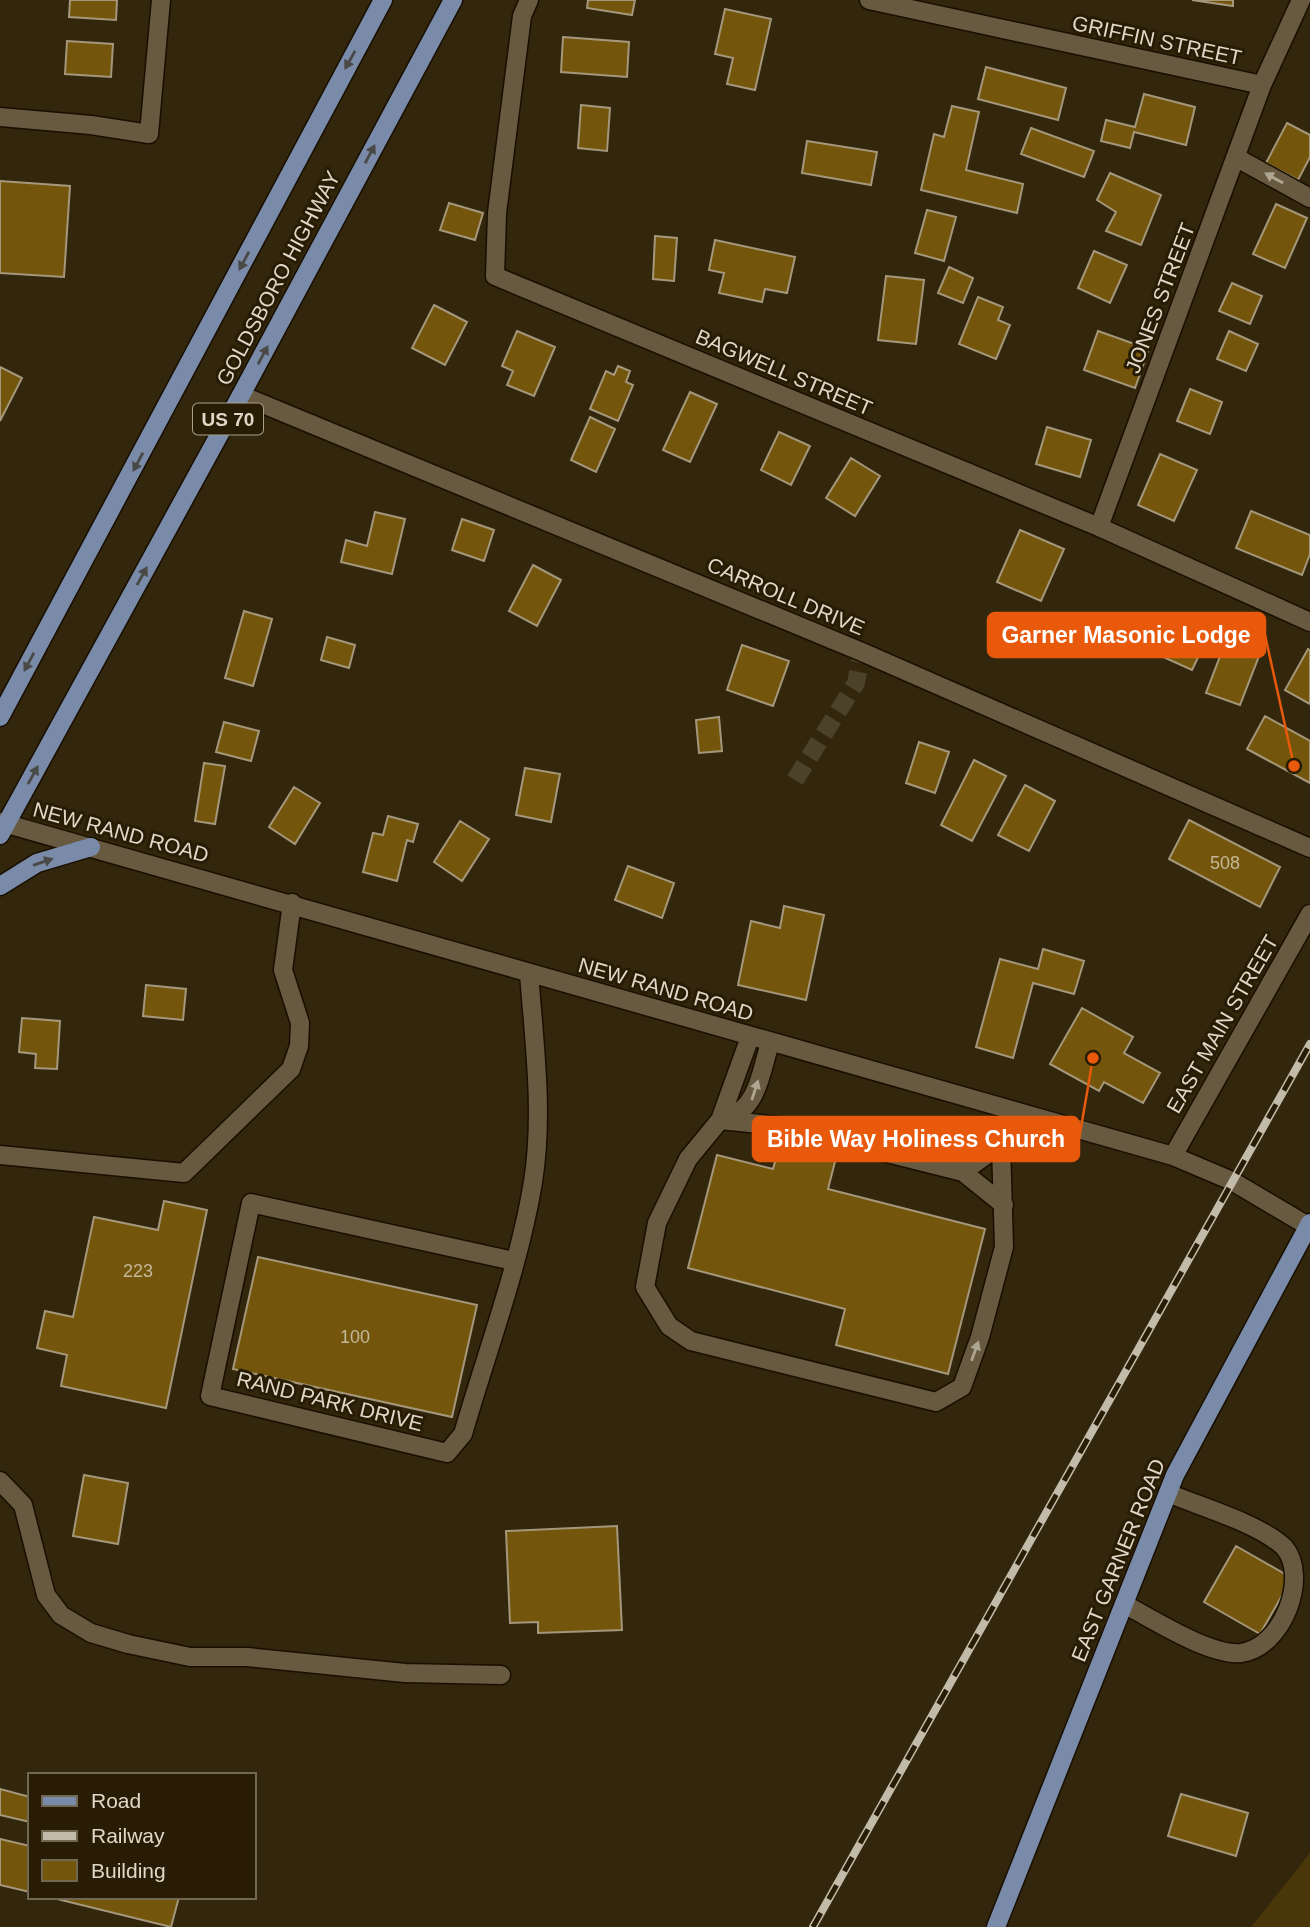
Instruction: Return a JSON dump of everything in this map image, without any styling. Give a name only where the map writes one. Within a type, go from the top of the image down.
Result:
[{"type":"main road","name":"GOLDSBORO HIGHWAY","points":[[0,717],[383,0]]},
{"type":"main road","name":"GOLDSBORO HIGHWAY","points":[[2,827],[242,395],[453,0]]},
{"type":"main road","points":[[0,886],[37,863],[91,847]]},
{"type":"main road","name":"EAST GARNER ROAD","points":[[996,1927],[1168,1493],[1309,1225]]},
{"type":"street","points":[[0,117],[91,125],[149,134],[160,0]]},
{"type":"street","name":"BAGWELL STREET","points":[[529,0],[522,16],[497,213],[495,276],[1099,527],[1310,622]]},
{"type":"street","name":"GRIFFIN STREET","points":[[869,0],[1262,85],[1301,0]]},
{"type":"street","name":"JONES STREET","points":[[1099,527],[1262,85]]},
{"type":"street","points":[[1237,158],[1310,198]]},
{"type":"street","name":"CARROLL DRIVE","points":[[242,395],[862,652],[1310,848]]},
{"type":"street","name":"NEW RAND ROAD","points":[[2,827],[91,847],[292,903],[750,1038],[1173,1156],[1231,1181],[1309,1225]]},
{"type":"street","points":[[0,1155],[184,1173],[291,1069],[299,1045],[300,1023],[283,970],[292,903]]},
{"type":"street","name":"EAST MAIN STREET","points":[[1173,1156],[1310,914]]},
{"type":"street","name":"RAND PARK DRIVE","points":[[513,1261],[251,1203],[210,1396],[447,1453],[463,1434],[513,1261],[533,1181],[539,1105],[529,973]]},
{"type":"street","points":[[750,1038],[720,1120],[688,1159],[657,1223],[645,1287],[669,1326],[691,1341],[936,1402],[961,1387],[980,1337],[1004,1247],[1001,1144],[1015,1112]]},
{"type":"street","points":[[720,1120],[740,1115],[750,1105],[770,1043]]},
{"type":"street","points":[[720,1120],[779,1126],[963,1171],[1003,1205]]},
{"type":"street","points":[[963,1171],[973,1167],[1001,1144]]},
{"type":"street","points":[[0,1480],[23,1505],[46,1595],[61,1615],[91,1633],[190,1657],[247,1657],[405,1673],[501,1675]]},
{"type":"street","points":[[1124,1604],[1201,1642],[1225,1651],[1243,1653],[1275,1632],[1294,1595],[1298,1579],[1285,1548],[1266,1535],[1168,1493]]},
{"type":"shaded area","points":[[1310,1853],[1310,1927],[1251,1927]]},
{"type":"building","points":[[70,0],[117,0],[116,20],[69,17]]},
{"type":"building","points":[[588,0],[635,0],[632,15],[587,8]]},
{"type":"building","points":[[1192,0],[1233,0],[1233,6]]},
{"type":"building","points":[[725,9],[771,19],[755,90],[727,84],[733,58],[715,54]]},
{"type":"building","points":[[563,37],[629,42],[627,77],[561,72]]},
{"type":"building","points":[[67,41],[113,44],[111,77],[65,74]]},
{"type":"building","points":[[986,67],[1066,88],[1058,120],[978,99]]},
{"type":"building","points":[[1144,94],[1195,107],[1186,145],[1134,132],[1130,148],[1101,141],[1106,120],[1135,127]]},
{"type":"building","points":[[581,105],[610,108],[607,151],[578,148]]},
{"type":"building","points":[[952,106],[979,112],[966,170],[1023,184],[1017,213],[921,190],[934,134],[944,137]]},
{"type":"building","points":[[1287,123],[1310,135],[1310,157],[1298,180],[1266,163]]},
{"type":"building","points":[[1031,128],[1094,151],[1084,177],[1021,154]]},
{"type":"building","points":[[807,141],[877,152],[871,185],[802,173]]},
{"type":"building","points":[[1110,173],[1161,195],[1141,245],[1106,231],[1116,212],[1097,200]]},
{"type":"building","points":[[0,181],[70,186],[64,277],[0,273]]},
{"type":"building","points":[[449,203],[483,213],[475,240],[440,230]]},
{"type":"building","points":[[1276,204],[1307,218],[1285,268],[1253,254]]},
{"type":"building","points":[[927,210],[956,217],[944,261],[915,253]]},
{"type":"building","points":[[655,236],[677,238],[674,281],[653,279]]},
{"type":"building","points":[[715,240],[795,257],[787,293],[765,289],[762,302],[719,293],[724,273],[709,270]]},
{"type":"building","points":[[1094,251],[1127,265],[1110,303],[1078,288]]},
{"type":"building","points":[[949,267],[973,278],[963,303],[938,293]]},
{"type":"building","points":[[886,276],[924,280],[916,344],[878,340]]},
{"type":"building","points":[[1232,283],[1262,296],[1250,324],[1219,311]]},
{"type":"building","points":[[978,297],[1003,307],[998,320],[1010,325],[996,359],[959,344]]},
{"type":"building","points":[[434,305],[467,322],[445,365],[412,348]]},
{"type":"building","points":[[517,331],[555,347],[534,396],[507,385],[513,371],[502,366]]},
{"type":"building","points":[[1098,331],[1149,349],[1135,388],[1084,370]]},
{"type":"building","points":[[1229,331],[1258,344],[1246,371],[1217,359]]},
{"type":"building","points":[[618,366],[630,371],[626,382],[633,385],[618,421],[590,409],[606,371],[614,375]]},
{"type":"building","points":[[0,367],[22,378],[0,421]]},
{"type":"building","points":[[1190,389],[1222,402],[1210,434],[1177,421]]},
{"type":"building","points":[[690,392],[717,404],[690,462],[663,450]]},
{"type":"building","points":[[590,417],[615,429],[596,472],[571,460]]},
{"type":"building","points":[[1047,427],[1091,440],[1080,477],[1036,464]]},
{"type":"building","points":[[779,432],[810,446],[791,485],[761,470]]},
{"type":"building","points":[[1160,454],[1197,470],[1174,521],[1138,505]]},
{"type":"building","points":[[851,458],[880,476],[855,516],[826,498]]},
{"type":"building","points":[[1251,511],[1310,535],[1310,554],[1302,575],[1236,548]]},
{"type":"building","points":[[375,512],[405,519],[392,574],[341,562],[346,540],[367,546]]},
{"type":"building","points":[[462,519],[494,530],[484,561],[452,550]]},
{"type":"building","points":[[1020,530],[1064,549],[1041,601],[997,582]]},
{"type":"building","points":[[533,565],[561,580],[537,626],[509,611]]},
{"type":"building","points":[[244,611],[272,619],[253,686],[225,678]]},
{"type":"building","points":[[1232,625],[1266,638],[1240,705],[1206,693]]},
{"type":"building","points":[[1173,631],[1204,645],[1192,670],[1161,656]]},
{"type":"building","points":[[327,637],[355,645],[349,668],[321,660]]},
{"type":"building","points":[[742,645],[789,661],[773,706],[727,690]]},
{"type":"building","points":[[1308,649],[1310,650],[1310,704],[1285,690]]},
{"type":"building","points":[[1265,716],[1310,741],[1310,783],[1247,749]]},
{"type":"building","points":[[719,717],[722,751],[699,753],[696,720]]},
{"type":"building","points":[[224,722],[259,731],[251,761],[216,752]]},
{"type":"building","points":[[919,742],[949,752],[935,793],[906,783]]},
{"type":"building","points":[[974,760],[1006,776],[972,841],[941,825]]},
{"type":"building","points":[[204,763],[225,766],[215,824],[195,821]]},
{"type":"building","points":[[525,768],[560,774],[551,822],[516,815]]},
{"type":"building","points":[[1025,785],[1055,801],[1029,851],[998,835]]},
{"type":"building","points":[[294,787],[320,803],[295,844],[269,827]]},
{"type":"building","points":[[388,816],[418,824],[413,842],[407,840],[397,881],[363,872],[373,833],[383,835]]},
{"type":"building","points":[[1189,820],[1280,867],[1260,907],[1169,859]]},
{"type":"building","points":[[460,821],[489,839],[462,881],[434,862]]},
{"type":"building","points":[[628,866],[674,883],[662,918],[615,900]]},
{"type":"building","points":[[784,906],[824,915],[806,1000],[738,985],[751,921],[780,928]]},
{"type":"building","points":[[1043,949],[1084,961],[1074,994],[1033,983],[1013,1058],[976,1047],[1000,959],[1038,969]]},
{"type":"building","points":[[146,985],[186,989],[183,1020],[143,1016]]},
{"type":"building","points":[[1082,1008],[1133,1037],[1124,1053],[1160,1073],[1143,1103],[1104,1082],[1099,1091],[1050,1064]]},
{"type":"building","points":[[22,1018],[60,1021],[57,1069],[35,1068],[36,1054],[19,1052]]},
{"type":"building","points":[[781,1140],[837,1154],[828,1189],[985,1229],[948,1374],[836,1345],[845,1309],[688,1268],[717,1155],[773,1169]]},
{"type":"building","points":[[164,1201],[207,1210],[166,1408],[61,1386],[67,1355],[37,1348],[45,1311],[73,1317],[94,1217],[158,1230]]},
{"type":"building","points":[[258,1257],[477,1305],[452,1417],[233,1369]]},
{"type":"building","points":[[84,1475],[128,1483],[118,1544],[73,1536]]},
{"type":"building","points":[[617,1526],[622,1630],[538,1633],[538,1622],[510,1623],[506,1531]]},
{"type":"building","points":[[1236,1546],[1292,1578],[1260,1634],[1204,1602]]},
{"type":"building","points":[[0,1789],[28,1796],[28,1822],[0,1815]]},
{"type":"building","points":[[1181,1794],[1248,1813],[1236,1856],[1168,1836]]},
{"type":"building","points":[[0,1839],[28,1846],[28,1892],[0,1885]]},
{"type":"building","points":[[57,1899],[178,1899],[171,1927]]},
{"type":"tunnel","points":[[795,780],[856,683],[862,652]]},
{"type":"railway","points":[[813,1927],[1310,1044]]},
{"type":"place","name":"Garner Masonic Lodge","points":[[1294,766]]},
{"type":"place","name":"Bible Way Holiness Church","points":[[1093,1058]]}]
